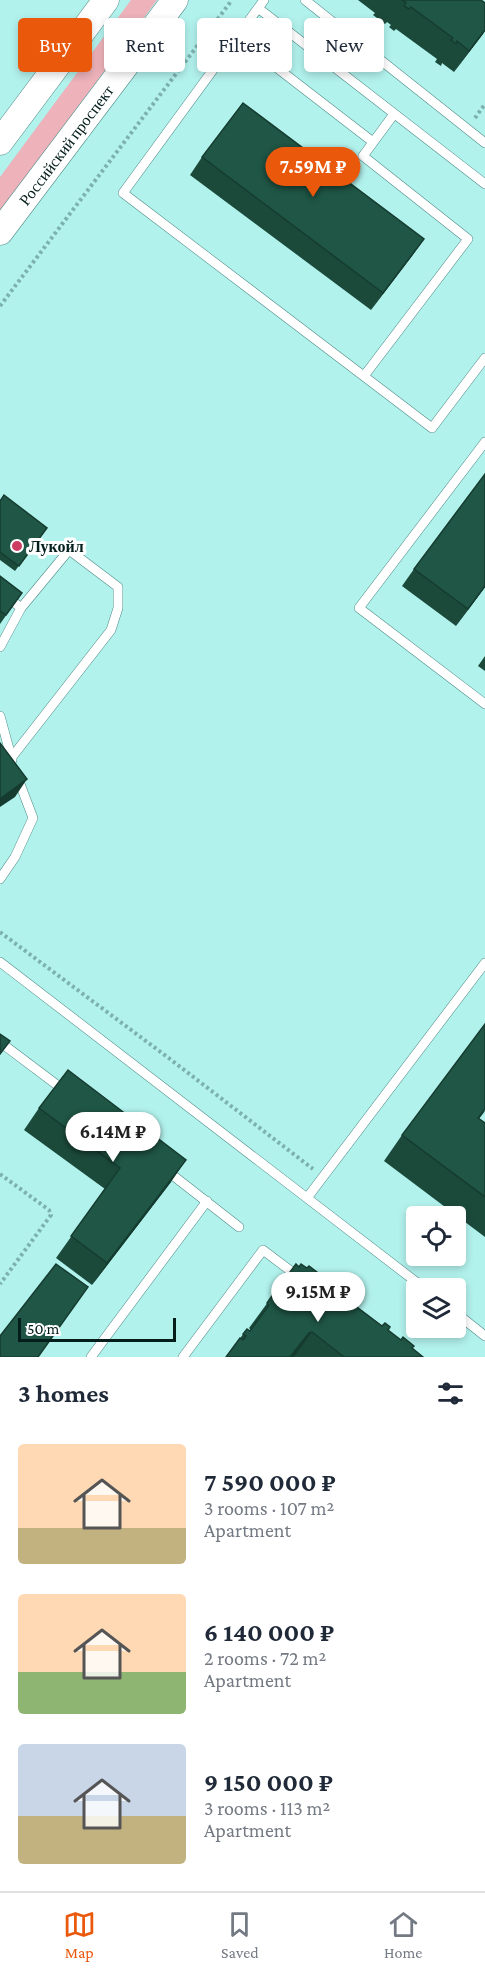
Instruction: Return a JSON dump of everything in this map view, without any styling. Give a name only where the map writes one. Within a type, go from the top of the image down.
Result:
[{"type":"main road","points":[[0,142],[106,0]]},
{"type":"main road","name":"Российский проспект","points":[[0,232],[175,0]]},
{"type":"lane","points":[[251,18],[264,0]]},
{"type":"lane","points":[[305,0],[485,143]]},
{"type":"lane","points":[[258,8],[485,184]]},
{"type":"lane","points":[[212,72],[123,194],[432,428],[485,358]]},
{"type":"lane","points":[[281,72],[373,142]]},
{"type":"lane","points":[[364,376],[468,239],[363,156],[394,114]]},
{"type":"lane","points":[[485,442],[358,608],[485,704]]},
{"type":"lane","points":[[0,647],[21,608],[69,550],[117,587],[118,608],[111,630],[12,757]]},
{"type":"lane","points":[[0,591],[21,608]]},
{"type":"lane","points":[[0,717],[33,818],[15,856],[0,879]]},
{"type":"lane","points":[[0,962],[411,1278]]},
{"type":"lane","points":[[307,1198],[485,963]]},
{"type":"lane","points":[[0,1041],[75,1100]]},
{"type":"lane","points":[[160,1165],[240,1227]]},
{"type":"lane","points":[[91,1357],[207,1201]]},
{"type":"lane","points":[[183,1357],[263,1250],[310,1285]]},
{"type":"lane","points":[[466,1321],[485,1336]]},
{"type":"path","points":[[0,306],[232,0]]},
{"type":"path","points":[[0,932],[171,1059],[323,1177]]},
{"type":"path","points":[[0,1174],[49,1210],[51,1215],[0,1284]]},
{"type":"shaded area","points":[[131,0],[157,0],[144,18],[118,18]]},
{"type":"shaded area","points":[[104,36],[104,72],[0,212],[0,177],[78,72],[92,72],[92,53]]},
{"type":"building","points":[[402,0],[481,0],[485,3],[485,30],[469,51],[457,41],[456,44],[451,40],[453,38],[411,7],[409,9],[404,6],[406,3]]},
{"type":"building","points":[[243,103],[424,239],[383,293],[202,157]]},
{"type":"building","points":[[485,474],[485,586],[468,609],[414,569]]},
{"type":"building","name":"Лукойл","points":[[4,495],[47,528],[19,566],[0,552],[0,501]]},
{"type":"building","points":[[0,576],[22,593],[6,615],[0,611]]},
{"type":"building","points":[[0,743],[27,779],[0,799]]},
{"type":"building","points":[[485,1024],[485,1109],[478,1118],[485,1123],[485,1197],[402,1135]]},
{"type":"building","points":[[0,1034],[10,1041],[0,1054]]},
{"type":"building","points":[[68,1070],[186,1160],[107,1263],[71,1236],[120,1168],[39,1108]]},
{"type":"building","points":[[56,1264],[88,1287],[38,1357],[0,1357],[0,1336]]},
{"type":"building","points":[[296,1264],[299,1267],[301,1264],[307,1268],[309,1266],[322,1276],[320,1279],[325,1282],[328,1279],[340,1288],[337,1292],[382,1326],[385,1323],[390,1327],[388,1330],[401,1340],[403,1337],[423,1357],[344,1357],[312,1332],[290,1357],[226,1357],[240,1338],[243,1340],[246,1336],[243,1334],[247,1329],[250,1331],[269,1305],[267,1303],[274,1293],[277,1295],[290,1278],[287,1276]]},
{"type":"place","name":"Лукойл","points":[[17,546]]}]
